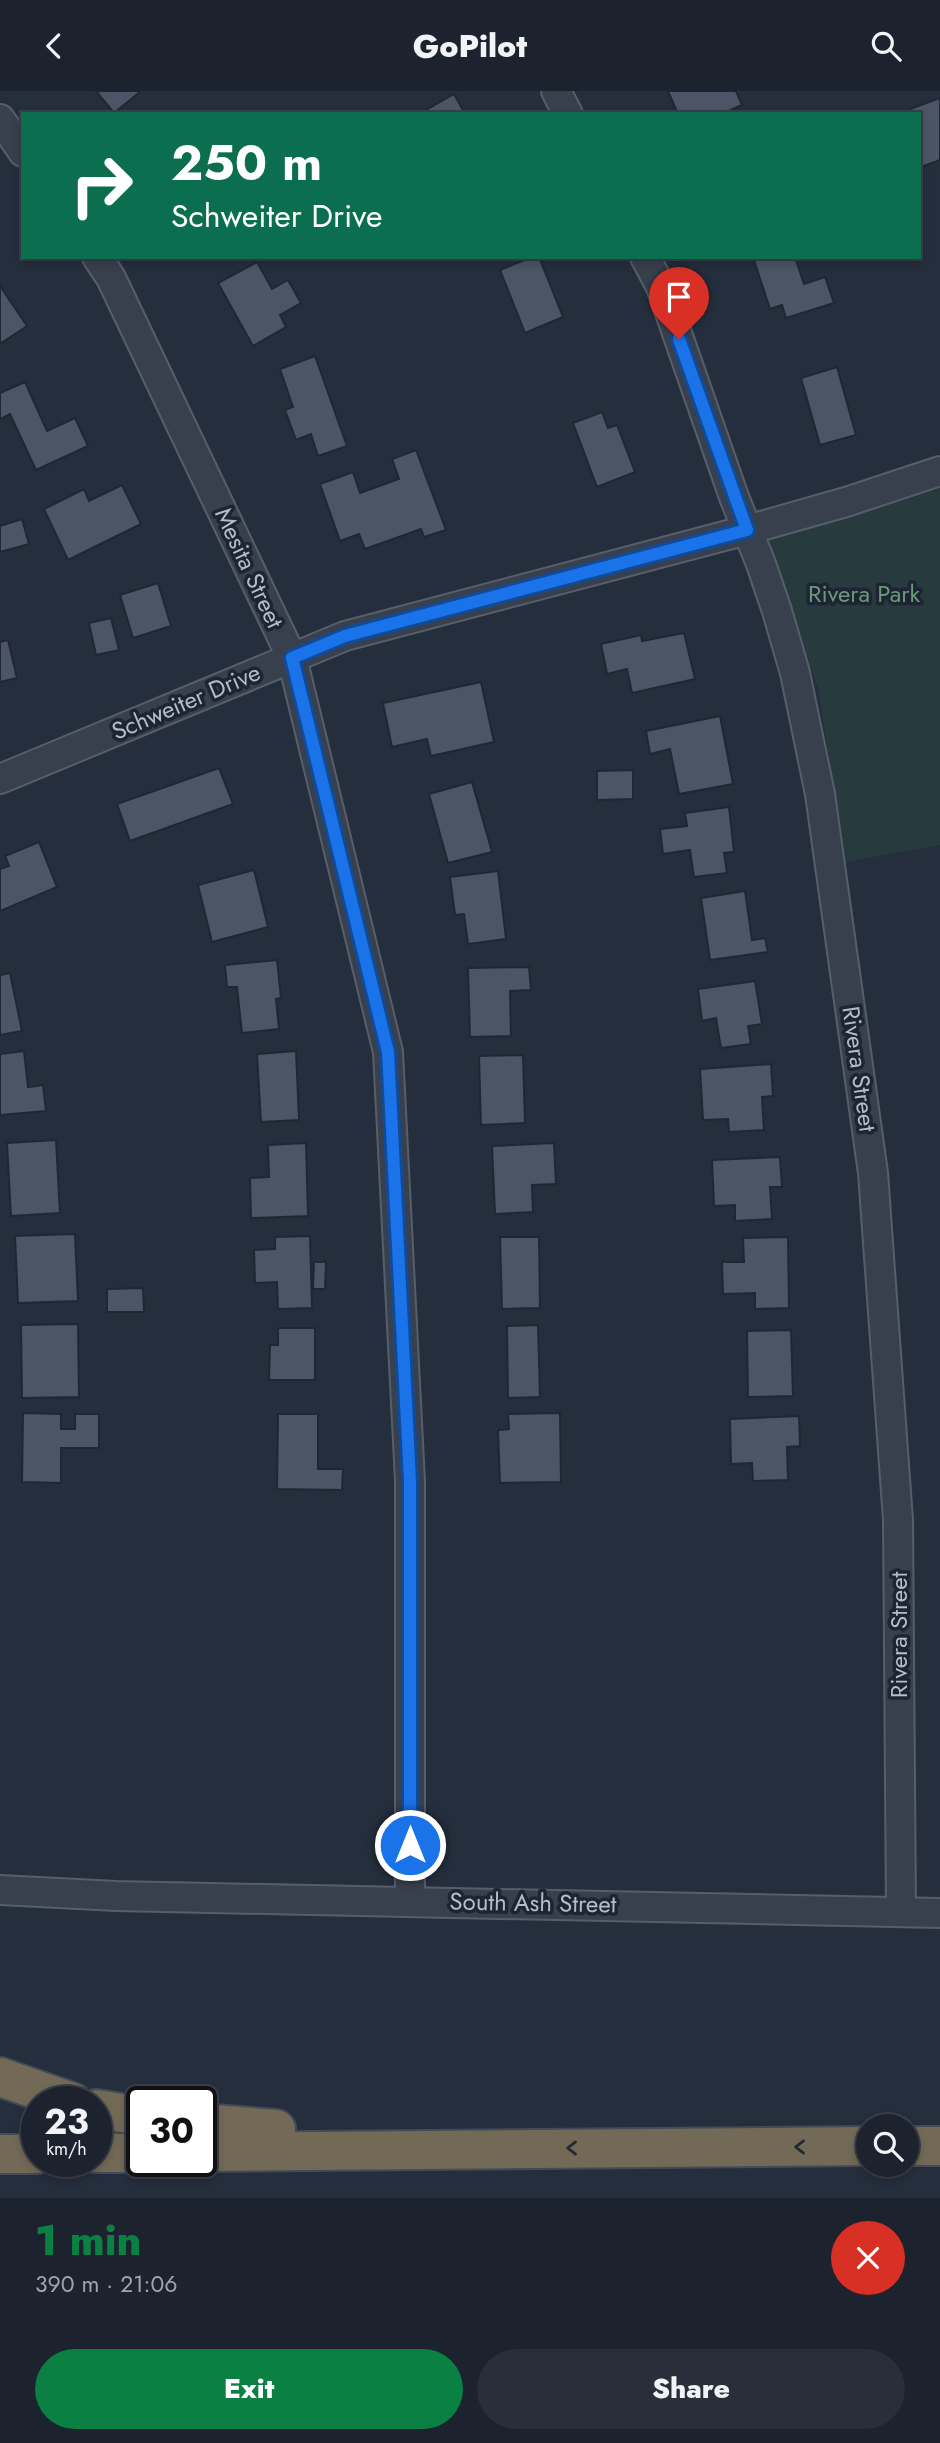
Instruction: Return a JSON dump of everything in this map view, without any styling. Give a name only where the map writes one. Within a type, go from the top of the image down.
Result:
[{"type":"highway","points":[[0,2077],[26,2086]]},
{"type":"highway","points":[[217,2125],[455,2149]]},
{"type":"highway","points":[[217,2152],[856,2146]]},
{"type":"highway","points":[[919,2146],[940,2146]]},
{"type":"highway","points":[[0,2154],[21,2154]]},
{"type":"street","points":[[556,91],[567,112]]},
{"type":"street","points":[[0,119],[21,149]]},
{"type":"street","name":"Mesita Street","points":[[98,259],[111,278],[292,658],[388,1052],[410,1481],[410,1901]]},
{"type":"street","name":"Rivera Street","points":[[646,259],[661,286],[761,564],[795,673],[820,794],[873,1173],[898,1520],[901,1912]]},
{"type":"street","name":"Schweiter Drive","points":[[0,779],[345,636],[747,530],[846,502],[940,471]]},
{"type":"street","name":"South Ash Street","points":[[0,1890],[116,1896],[940,1913]]},
{"type":"green space","name":"Rivera Park","points":[[940,489],[940,845],[846,862],[818,688],[765,542]]},
{"type":"building","points":[[96,91],[141,91],[115,112]]},
{"type":"building","points":[[668,91],[736,91],[742,105],[726,112],[677,112]]},
{"type":"building","points":[[454,94],[464,112],[422,112]]},
{"type":"building","points":[[940,98],[940,160],[921,167],[921,112],[911,112],[910,109]]},
{"type":"building","points":[[527,259],[540,259],[563,317],[525,333],[500,270]]},
{"type":"building","points":[[796,259],[804,284],[825,277],[834,303],[786,318],[782,305],[770,309],[754,260]]},
{"type":"building","points":[[257,262],[272,289],[288,280],[301,303],[280,315],[286,327],[253,346],[218,283]]},
{"type":"building","points":[[0,286],[27,326],[0,344]]},
{"type":"building","points":[[315,356],[347,446],[318,456],[311,434],[296,440],[285,410],[293,407],[280,369]]},
{"type":"building","points":[[837,367],[856,435],[820,445],[801,378]]},
{"type":"building","points":[[25,382],[47,431],[75,418],[88,446],[36,470],[10,414],[0,419],[0,393]]},
{"type":"building","points":[[602,412],[608,428],[617,425],[635,472],[597,487],[573,423]]},
{"type":"building","points":[[416,450],[446,530],[424,537],[421,529],[365,549],[359,534],[340,541],[320,484],[353,472],[360,493],[399,479],[392,459]]},
{"type":"building","points":[[122,485],[141,524],[68,560],[44,509],[84,489],[89,501]]},
{"type":"building","points":[[22,519],[29,544],[0,552],[0,526]]},
{"type":"building","points":[[158,583],[171,626],[133,638],[120,595]]},
{"type":"building","points":[[111,618],[119,650],[96,655],[89,623]]},
{"type":"building","points":[[684,633],[695,679],[632,693],[627,669],[607,674],[601,644],[641,635],[642,641]]},
{"type":"building","points":[[8,640],[17,678],[0,682],[0,642]]},
{"type":"building","points":[[481,682],[494,742],[431,756],[427,739],[392,747],[383,703]]},
{"type":"building","points":[[720,716],[733,784],[679,794],[670,749],[650,754],[646,731]]},
{"type":"building","points":[[219,768],[233,804],[130,841],[117,804]]},
{"type":"building","points":[[633,770],[633,799],[597,800],[597,771]]},
{"type":"building","points":[[472,782],[492,852],[448,863],[429,794]]},
{"type":"building","points":[[729,807],[734,852],[724,853],[727,873],[694,877],[690,850],[663,854],[660,829],[687,826],[685,813]]},
{"type":"building","points":[[39,842],[57,887],[0,911],[0,869],[9,866],[5,856]]},
{"type":"building","points":[[254,870],[268,927],[212,942],[198,885]]},
{"type":"building","points":[[498,871],[506,939],[468,944],[464,914],[455,915],[450,877]]},
{"type":"building","points":[[745,891],[752,940],[765,938],[768,952],[710,960],[701,898]]},
{"type":"building","points":[[277,960],[281,998],[276,999],[279,1029],[242,1033],[237,987],[227,987],[225,965]]},
{"type":"building","points":[[529,967],[531,990],[510,991],[511,1036],[470,1037],[468,968]]},
{"type":"building","points":[[10,973],[22,1031],[0,1035],[0,975]]},
{"type":"building","points":[[755,981],[762,1024],[748,1026],[751,1044],[721,1048],[716,1018],[702,1021],[698,989]]},
{"type":"building","points":[[24,1051],[28,1087],[43,1085],[46,1111],[0,1115],[0,1054]]},
{"type":"building","points":[[296,1051],[299,1120],[261,1122],[257,1054]]},
{"type":"building","points":[[523,1055],[525,1123],[481,1125],[479,1056]]},
{"type":"building","points":[[771,1064],[773,1096],[762,1097],[764,1130],[729,1132],[728,1119],[703,1120],[700,1069]]},
{"type":"building","points":[[56,1140],[60,1213],[11,1216],[7,1143]]},
{"type":"building","points":[[306,1143],[308,1216],[251,1218],[250,1178],[269,1177],[268,1145]]},
{"type":"building","points":[[554,1143],[556,1184],[532,1185],[533,1212],[495,1214],[492,1146]]},
{"type":"building","points":[[780,1157],[782,1187],[770,1187],[772,1219],[735,1221],[735,1205],[714,1206],[712,1160]]},
{"type":"building","points":[[75,1234],[78,1301],[18,1303],[15,1236]]},
{"type":"building","points":[[310,1236],[312,1308],[278,1309],[277,1282],[255,1283],[254,1250],[275,1249],[275,1237]]},
{"type":"building","points":[[500,1237],[539,1237],[540,1308],[502,1309]]},
{"type":"building","points":[[788,1237],[789,1308],[755,1309],[755,1293],[723,1294],[722,1262],[744,1262],[743,1238]]},
{"type":"building","points":[[314,1262],[326,1262],[325,1289],[313,1289]]},
{"type":"building","points":[[143,1288],[144,1312],[107,1312],[107,1289]]},
{"type":"building","points":[[78,1324],[79,1397],[22,1398],[21,1325]]},
{"type":"building","points":[[538,1325],[540,1397],[508,1398],[507,1326]]},
{"type":"building","points":[[278,1328],[315,1328],[315,1380],[269,1380],[270,1345],[278,1345]]},
{"type":"building","points":[[791,1330],[793,1396],[748,1397],[747,1331]]},
{"type":"building","points":[[23,1413],[61,1414],[61,1429],[75,1429],[75,1414],[99,1414],[99,1448],[61,1448],[61,1483],[22,1482]]},
{"type":"building","points":[[560,1413],[561,1482],[500,1483],[498,1430],[509,1429],[508,1414]]},
{"type":"building","points":[[278,1414],[318,1414],[318,1469],[343,1469],[342,1490],[277,1489]]},
{"type":"building","points":[[799,1416],[800,1446],[787,1447],[788,1480],[753,1481],[752,1463],[731,1464],[730,1419]]},
{"type":"route","points":[[410,1845],[410,1481],[388,1052],[292,658],[345,636],[747,530],[679,339]]}]
